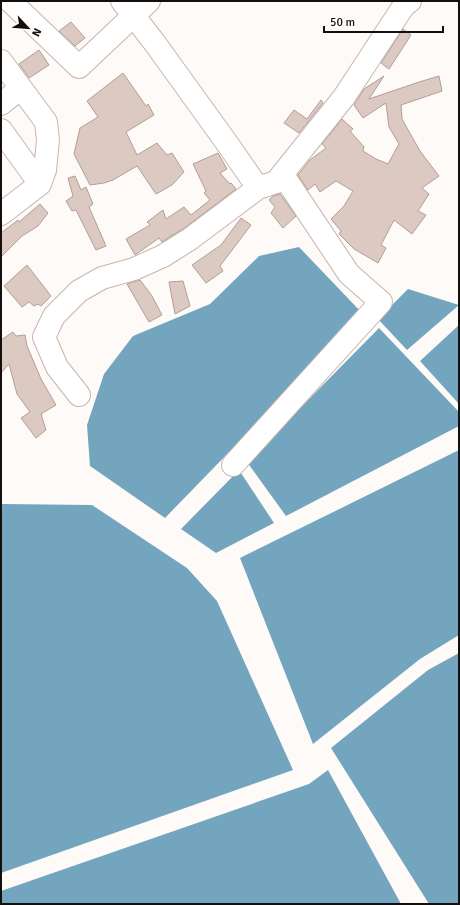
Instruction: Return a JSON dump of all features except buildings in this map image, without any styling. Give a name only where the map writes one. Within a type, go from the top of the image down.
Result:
[{"type":"street","points":[[10,1],[79,67],[135,6],[220,134],[258,188]]},
{"type":"street","points":[[79,395],[57,367],[48,350],[44,337],[54,316],[79,291],[102,278],[134,269],[163,256],[190,239],[258,188],[276,182],[344,97],[403,6],[410,1]]},
{"type":"street","points":[[1,60],[46,122],[48,140],[45,170],[40,184],[1,214]]},
{"type":"street","points":[[1,104],[22,88]]},
{"type":"street","points":[[1,130],[40,184]]},
{"type":"street","points":[[233,465],[381,302],[349,274],[283,175]]},
{"type":"water","points":[[299,247],[363,314],[165,518],[90,466],[87,425],[104,374],[133,336],[210,304],[259,256]]},
{"type":"water","points":[[408,289],[459,305],[407,350],[378,319]]},
{"type":"water","points":[[459,325],[459,404],[420,361]]},
{"type":"water","points":[[379,328],[459,412],[459,426],[286,516],[247,462]]},
{"type":"water","points":[[459,450],[459,635],[420,659],[313,744],[240,558]]},
{"type":"water","points":[[239,470],[274,523],[216,553],[181,529]]},
{"type":"water","points":[[1,504],[92,505],[187,568],[217,601],[293,770],[1,873]]},
{"type":"water","points":[[459,653],[459,904],[429,904],[331,748],[428,670]]},
{"type":"water","points":[[328,770],[401,904],[1,904],[1,891],[309,784]]}]
